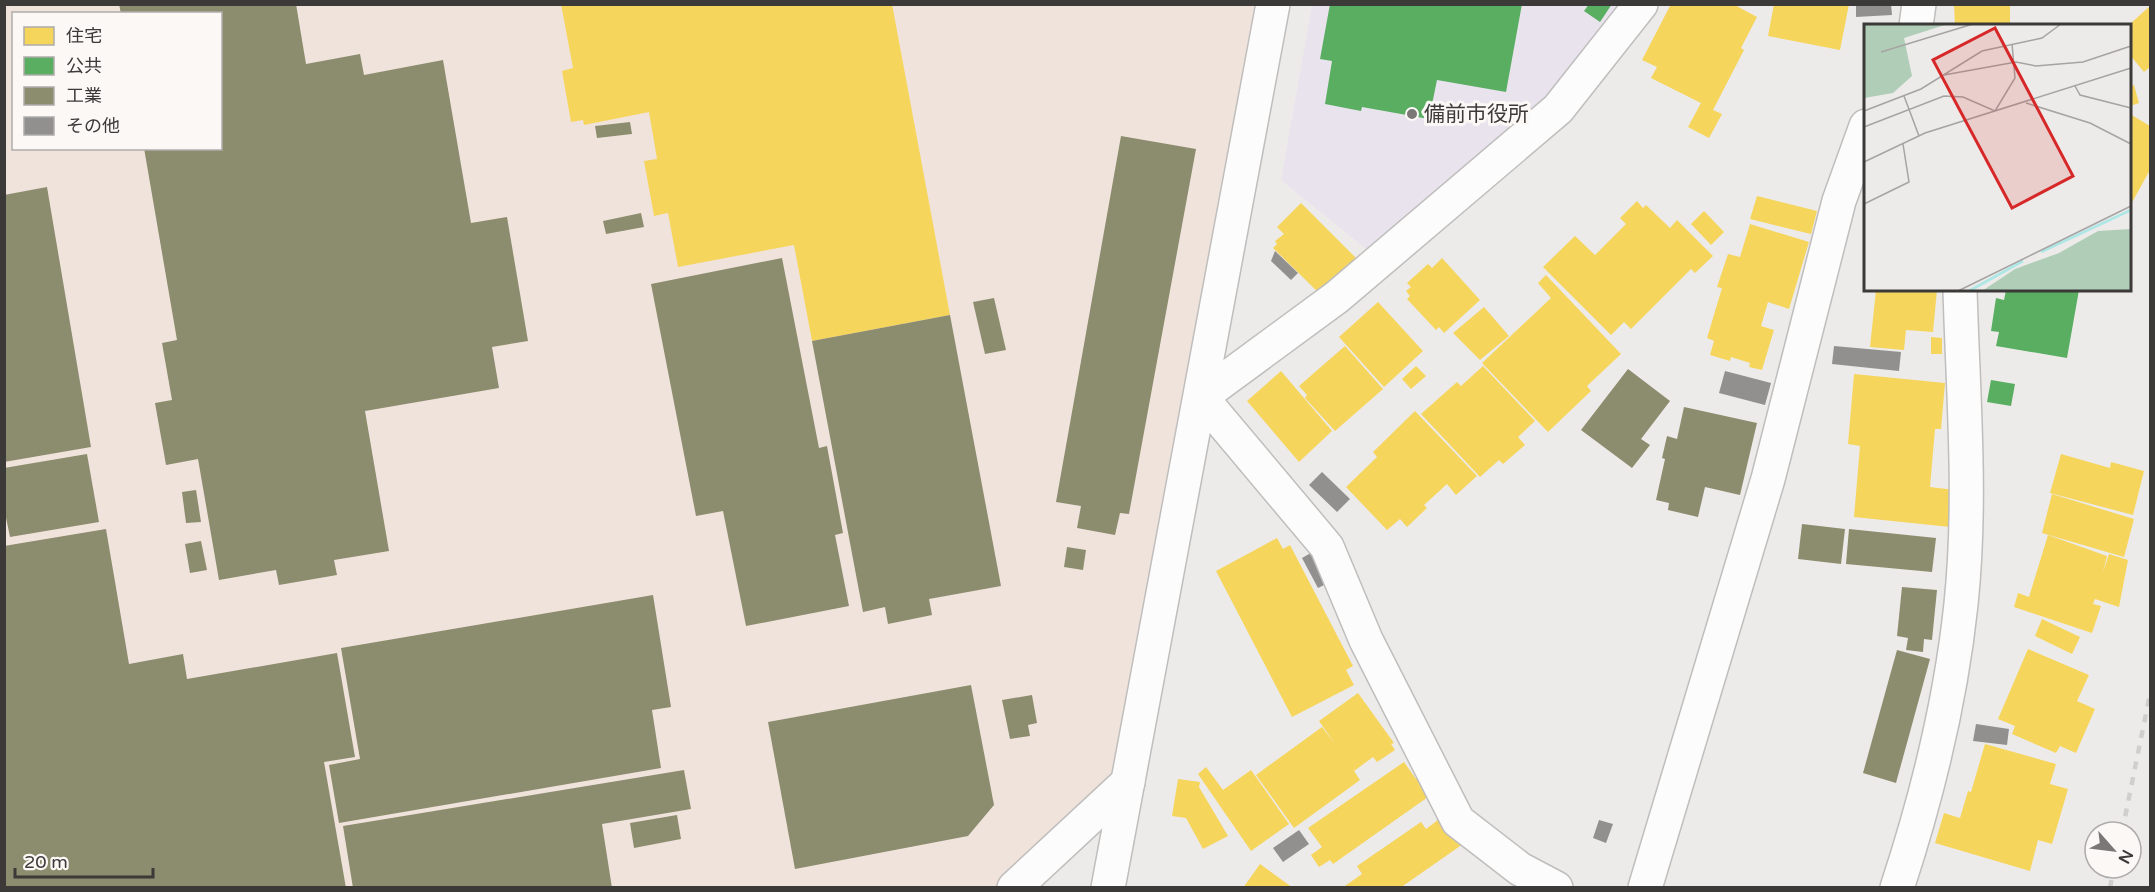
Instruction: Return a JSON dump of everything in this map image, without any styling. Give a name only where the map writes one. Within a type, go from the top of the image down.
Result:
[{"type":"street","points":[[1108,888],[1273,4]]},
{"type":"street","points":[[1201,397],[1337,297],[1558,109],[1641,4]]},
{"type":"street","points":[[1916,24],[1919,4]]},
{"type":"street","points":[[1645,888],[1768,479],[1839,201],[1864,132]]},
{"type":"street","points":[[1897,888],[1914,837],[1945,702],[1961,603],[1966,480],[1960,291]]},
{"type":"street","points":[[1201,397],[1327,547],[1366,640],[1458,821],[1520,869],[1556,888]]},
{"type":"street","points":[[1014,888],[1128,782]]},
{"type":"shaded area","points":[[5,5],[1261,5],[1117,779],[1000,887],[5,888]]},
{"type":"shaded area","name":"備前市役所","points":[[1312,5],[1629,5],[1603,48],[1377,258],[1281,180]]},
{"type":"building: 住宅","points":[[561,4],[892,4],[950,315],[812,341],[794,245],[678,267],[668,213],[654,216],[644,161],[657,159],[649,112],[584,125],[583,120],[571,122],[562,71],[573,68]]},
{"type":"building: 住宅","points":[[1671,4],[1733,4],[1757,17],[1741,48],[1744,50],[1713,110],[1722,114],[1709,138],[1688,127],[1701,103],[1651,78],[1657,67],[1642,60]]},
{"type":"building: 住宅","points":[[1774,4],[1849,4],[1840,50],[1768,36]]},
{"type":"building: 住宅","points":[[1954,4],[2010,4],[2010,24],[1955,24]]},
{"type":"building: 住宅","points":[[2150,6],[2150,67],[2144,72],[2131,56],[2130,24]]},
{"type":"building: 住宅","points":[[2134,85],[2139,103],[2131,106],[2131,86]]},
{"type":"building: 住宅","points":[[2131,115],[2150,126],[2150,170],[2131,204]]},
{"type":"building: 住宅","points":[[1757,196],[1817,211],[1811,234],[1750,219]]},
{"type":"building: 住宅","points":[[1637,201],[1643,208],[1646,205],[1670,228],[1677,220],[1713,256],[1695,273],[1691,269],[1631,329],[1624,322],[1611,335],[1543,267],[1575,236],[1595,255],[1626,224],[1620,218]]},
{"type":"building: 住宅","points":[[1301,203],[1356,258],[1320,294],[1273,248],[1277,244],[1275,241],[1284,234],[1277,227]]},
{"type":"building: 住宅","points":[[1704,211],[1724,232],[1711,245],[1691,224]]},
{"type":"building: 住宅","points":[[1750,224],[1809,242],[1789,309],[1768,302],[1761,326],[1774,330],[1762,370],[1749,367],[1750,363],[1731,357],[1730,361],[1710,355],[1714,341],[1707,338],[1722,288],[1717,287],[1728,254],[1740,257]]},
{"type":"building: 住宅","points":[[1442,258],[1480,300],[1444,333],[1439,327],[1436,330],[1407,299],[1410,296],[1406,291],[1411,287],[1407,283],[1428,264],[1432,268]]},
{"type":"building: 住宅","points":[[1546,275],[1621,354],[1587,386],[1591,391],[1548,432],[1482,363],[1551,298],[1538,283]]},
{"type":"building: 住宅","points":[[1876,291],[1937,291],[1933,332],[1906,330],[1904,350],[1870,347]]},
{"type":"building: 住宅","points":[[1378,302],[1423,351],[1384,387],[1339,337]]},
{"type":"building: 住宅","points":[[1484,307],[1509,336],[1480,360],[1453,333]]},
{"type":"building: 住宅","points":[[1931,337],[1942,338],[1942,354],[1931,354]]},
{"type":"building: 住宅","points":[[1345,346],[1383,389],[1335,431],[1305,398],[1307,395],[1299,386]]},
{"type":"building: 住宅","points":[[1416,366],[1426,376],[1411,389],[1402,379]]},
{"type":"building: 住宅","points":[[1483,366],[1535,421],[1518,437],[1525,445],[1503,464],[1499,460],[1480,477],[1421,414],[1457,382],[1461,386]]},
{"type":"building: 住宅","points":[[1281,371],[1332,431],[1299,462],[1247,401]]},
{"type":"building: 住宅","points":[[1854,374],[1945,383],[1941,429],[1935,429],[1930,487],[1955,490],[1960,528],[1854,517],[1860,446],[1848,444]]},
{"type":"building: 住宅","points":[[1415,411],[1477,476],[1456,495],[1447,484],[1424,505],[1427,508],[1407,527],[1400,519],[1387,530],[1346,487],[1377,457],[1373,452]]},
{"type":"building: 住宅","points":[[2061,454],[2110,468],[2111,462],[2144,471],[2133,515],[2050,493]]},
{"type":"building: 住宅","points":[[2052,494],[2134,519],[2124,557],[2042,533]]},
{"type":"building: 住宅","points":[[2048,535],[2107,556],[2103,572],[2109,554],[2128,560],[2119,607],[2095,599],[2093,604],[2101,606],[2092,633],[2014,607],[2018,593],[2029,597]]},
{"type":"building: 住宅","points":[[1277,538],[1283,549],[1290,545],[1353,666],[1346,670],[1354,685],[1292,717],[1216,571]]},
{"type":"building: 住宅","points":[[2042,619],[2080,637],[2072,654],[2035,636]]},
{"type":"building: 住宅","points":[[2028,649],[2089,675],[2077,701],[2095,709],[2076,753],[2060,746],[2056,753],[2012,734],[2015,726],[1998,719]]},
{"type":"building: 住宅","points":[[1358,693],[1394,743],[1391,744],[1395,750],[1377,762],[1373,757],[1354,771],[1360,780],[1294,828],[1256,775],[1322,727],[1335,744],[1319,721]]},
{"type":"building: 住宅","points":[[1985,744],[2056,764],[2050,784],[2068,789],[2052,844],[2038,840],[2030,871],[1935,843],[1944,813],[1960,818],[1968,791],[1971,792]]},
{"type":"building: 住宅","points":[[1404,762],[1416,779],[1420,777],[1429,790],[1425,793],[1428,797],[1333,864],[1330,860],[1319,867],[1311,855],[1322,847],[1308,828]]},
{"type":"building: 住宅","points":[[1206,767],[1223,790],[1251,770],[1289,824],[1251,851],[1198,774]]},
{"type":"building: 住宅","points":[[1178,779],[1200,782],[1199,787],[1228,836],[1203,849],[1186,818],[1172,816]]},
{"type":"building: 住宅","points":[[1443,816],[1463,844],[1400,888],[1342,888],[1362,874],[1357,866],[1421,822],[1426,829]]},
{"type":"building: 住宅","points":[[1260,864],[1293,888],[1243,888]]},
{"type":"building: 公共","points":[[1330,4],[1522,4],[1506,92],[1437,80],[1429,119],[1362,107],[1361,111],[1325,104],[1332,61],[1320,59]]},
{"type":"building: 公共","points":[[1589,4],[1612,4],[1600,22],[1584,11]]},
{"type":"building: 公共","points":[[2006,291],[2079,291],[2067,358],[1996,346],[1999,332],[1991,331],[1996,298],[2004,300]]},
{"type":"building: 公共","points":[[1991,380],[2015,384],[2011,406],[1987,402]]},
{"type":"building: 工業","points":[[119,4],[296,4],[306,64],[360,54],[364,75],[443,60],[471,223],[507,217],[528,341],[492,347],[499,388],[365,411],[389,551],[334,560],[337,575],[279,585],[276,570],[219,580],[198,459],[166,465],[155,403],[172,400],[162,343],[177,340],[144,150],[222,150],[222,12],[121,12]]},
{"type":"building: 工業","points":[[630,122],[632,134],[597,138],[595,126]]},
{"type":"building: 工業","points":[[1121,136],[1196,149],[1129,514],[1120,513],[1115,535],[1077,528],[1081,506],[1056,502]]},
{"type":"building: 工業","points":[[47,187],[91,447],[4,462],[4,195]]},
{"type":"building: 工業","points":[[641,213],[644,227],[606,234],[603,221]]},
{"type":"building: 工業","points":[[782,258],[819,448],[827,446],[843,533],[835,535],[849,606],[746,626],[723,511],[696,516],[651,284]]},
{"type":"building: 工業","points":[[994,298],[1006,350],[985,354],[973,302]]},
{"type":"building: 工業","points":[[950,315],[1001,586],[929,599],[932,615],[888,624],[885,607],[863,612],[812,341]]},
{"type":"building: 工業","points":[[1628,369],[1670,401],[1641,439],[1650,445],[1632,468],[1581,430]]},
{"type":"building: 工業","points":[[1684,407],[1757,423],[1740,495],[1705,487],[1698,517],[1668,510],[1669,503],[1656,500],[1665,459],[1662,458],[1667,436],[1677,439]]},
{"type":"building: 工業","points":[[87,454],[99,522],[10,537],[4,508],[4,468]]},
{"type":"building: 工業","points":[[196,490],[201,522],[186,523],[182,492]]},
{"type":"building: 工業","points":[[1802,524],[1845,529],[1841,564],[1798,559]]},
{"type":"building: 工業","points":[[106,529],[129,664],[183,654],[187,679],[337,653],[355,757],[324,762],[346,888],[4,888],[4,546]]},
{"type":"building: 工業","points":[[1849,529],[1936,538],[1932,572],[1846,564]]},
{"type":"building: 工業","points":[[201,541],[207,570],[190,573],[185,544]]},
{"type":"building: 工業","points":[[1067,547],[1086,550],[1083,570],[1064,567]]},
{"type":"building: 工業","points":[[1902,587],[1937,590],[1932,640],[1924,639],[1923,652],[1906,650],[1908,638],[1897,636]]},
{"type":"building: 工業","points":[[653,595],[671,707],[652,710],[661,768],[339,823],[329,765],[360,759],[341,648]]},
{"type":"building: 工業","points":[[1897,650],[1930,659],[1896,783],[1863,773]]},
{"type":"building: 工業","points":[[971,685],[994,805],[968,836],[795,869],[768,722]]},
{"type":"building: 工業","points":[[1032,695],[1037,723],[1028,725],[1030,736],[1010,739],[1002,700]]},
{"type":"building: 工業","points":[[684,770],[691,809],[602,824],[612,888],[353,888],[343,826]]},
{"type":"building: 工業","points":[[677,815],[681,839],[634,848],[630,823]]},
{"type":"building: その他","points":[[1856,4],[1891,4],[1892,15],[1856,17]]},
{"type":"building: その他","points":[[1275,251],[1298,273],[1291,280],[1271,261]]},
{"type":"building: その他","points":[[1834,346],[1901,352],[1899,371],[1832,364]]},
{"type":"building: その他","points":[[1725,371],[1771,383],[1765,405],[1719,393]]},
{"type":"building: その他","points":[[1322,472],[1350,499],[1337,512],[1309,485]]},
{"type":"building: その他","points":[[1316,550],[1332,581],[1318,588],[1302,558]]},
{"type":"building: その他","points":[[1976,724],[2009,729],[2007,745],[1973,741]]},
{"type":"building: その他","points":[[1599,820],[1613,824],[1606,843],[1593,838]]},
{"type":"building: その他","points":[[1299,830],[1309,844],[1283,862],[1273,848]]},
{"type":"railway","points":[[2124,820],[2150,694]]},
{"type":"railway","points":[[2110,888],[2112,880]]},
{"type":"place","name":"備前市役所","points":[[1412,114]]}]
